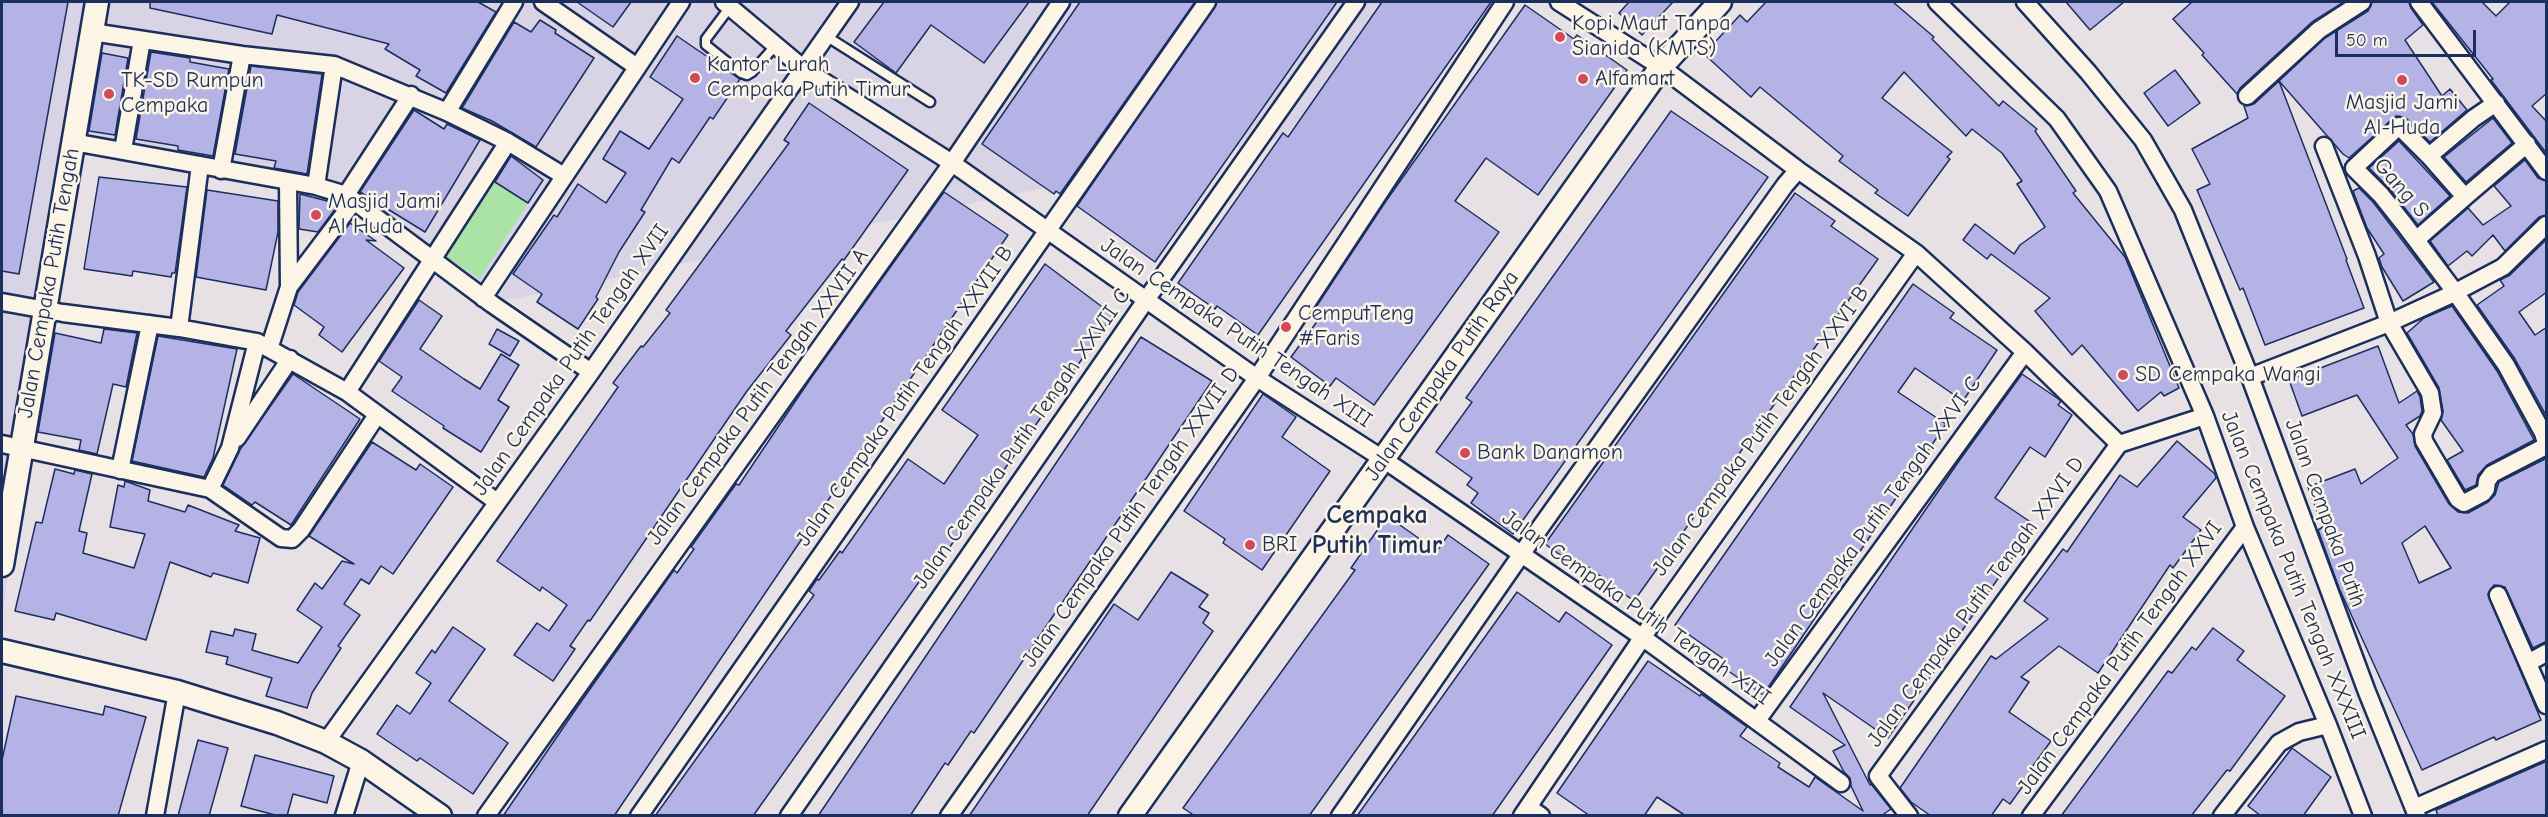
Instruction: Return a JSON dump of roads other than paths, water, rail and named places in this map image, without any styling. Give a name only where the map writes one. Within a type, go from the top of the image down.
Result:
[{"type":"street","name":"Jalan Cempaka Putih Tengah","points":[[2,565],[12,446],[45,311],[97,2]]},
{"type":"street","points":[[447,112],[513,2]]},
{"type":"street","points":[[543,2],[637,67]]},
{"type":"street","points":[[483,298],[681,2]]},
{"type":"street","name":"Jalan Cempaka Putih Tengah XVII","points":[[326,742],[591,372],[850,2]]},
{"type":"street","name":"Jalan Cempaka Putih Tengah XXVII A","points":[[486,816],[952,164],[1061,2]]},
{"type":"street","name":"Jalan Cempaka Putih Tengah XXVII B","points":[[639,816],[1207,2]]},
{"type":"street","name":"Jalan Cempaka Putih Tengah XXVII C","points":[[789,816],[1146,300],[1356,2]]},
{"type":"street","name":"Jalan Cempaka Putih Tengah XXVII D","points":[[949,816],[1257,378],[1505,2]]},
{"type":"street","points":[[1559,2],[1661,67],[1798,170],[1916,253],[2025,352],[2119,444],[2205,416]]},
{"type":"street","name":"Jalan Cempaka Putih Raya","points":[[1130,816],[1661,67],[1720,2]]},
{"type":"street","name":"Jalan Cempaka Putih Tengah XXXIII","points":[[1937,2],[2057,119],[2108,191],[2205,416],[2245,527],[2328,725],[2363,816]]},
{"type":"street","points":[[2247,96],[2319,30],[2362,2]]},
{"type":"street","points":[[2419,2],[2547,171]]},
{"type":"street","name":"Jalan Cempaka Putih","points":[[2028,3],[2143,140],[2183,210],[2250,377],[2367,692],[2415,812],[2547,750]]},
{"type":"street","name":"Jalan Cempaka Putih Tengah XIII","points":[[727,4],[804,69],[952,164],[1257,378],[1383,459],[1642,637],[1758,719],[1841,783]]},
{"type":"street","points":[[92,32],[242,55],[334,65],[411,95],[447,112],[508,142],[564,176]]},
{"type":"street","points":[[123,150],[142,40]]},
{"type":"street","points":[[221,170],[242,55]]},
{"type":"street","points":[[316,186],[334,65]]},
{"type":"street","points":[[230,448],[263,345],[289,286],[350,198],[411,95]]},
{"type":"street","points":[[2465,197],[2429,156],[2474,118],[2496,103]]},
{"type":"street","name":"Gang S","points":[[2429,156],[2399,126],[2355,165],[2355,170],[2381,195],[2455,292],[2506,365],[2545,436]]},
{"type":"street","points":[[73,141],[288,183],[316,186],[350,198],[483,298],[591,372]]},
{"type":"street","points":[[347,392],[508,142]]},
{"type":"street","points":[[2416,240],[2527,144]]},
{"type":"street","points":[[2324,146],[2367,256],[2389,323],[2430,393],[2433,413],[2423,434],[2424,441],[2458,499],[2464,503],[2483,493],[2492,474],[2545,436]]},
{"type":"street","points":[[178,328],[200,165]]},
{"type":"street","points":[[1340,816],[1521,555],[1798,170]]},
{"type":"street","points":[[2337,178],[2355,170]]},
{"type":"street","points":[[288,183],[289,286]]},
{"type":"street","points":[[2250,377],[2389,323],[2455,292],[2503,267],[2547,225]]},
{"type":"street","name":"Jalan Cempaka Putih Tengah XXVI B","points":[[1530,813],[1642,637],[1916,253]]},
{"type":"street","points":[[2,302],[45,311],[178,328],[263,345],[347,392],[497,502]]},
{"type":"street","points":[[120,470],[150,324]]},
{"type":"street","name":"Jalan Cempaka Putih Tengah XXVI C","points":[[1758,719],[2025,352]]},
{"type":"street","points":[[210,489],[230,448],[290,359]]},
{"type":"street","points":[[12,446],[210,489],[281,538],[292,539],[301,530],[377,415]]},
{"type":"street","name":"Jalan Cempaka Putih Tengah XXVI D","points":[[1909,816],[1878,776],[2119,444]]},
{"type":"street","name":"Jalan Cempaka Putih Tengah XXVI","points":[[2031,816],[2245,527]]},
{"type":"street","points":[[2498,594],[2547,705]]},
{"type":"street","points":[[2,651],[177,692],[277,723],[326,742],[361,761],[440,816]]},
{"type":"street","points":[[2528,663],[2547,653]]},
{"type":"street","points":[[155,816],[177,692]]},
{"type":"street","points":[[2222,816],[2280,743],[2299,732],[2328,725]]},
{"type":"street","points":[[344,816],[361,761]]},
{"type":"lane","points":[[727,4],[706,39],[706,45],[741,73],[747,75],[776,45]]},
{"type":"lane","points":[[826,36],[930,102]]},
{"type":"place","name":"Kopi Maut Tanpa Sianida (KMTS)","points":[[1560,37]]},
{"type":"place","name":"Kantor Lurah Cempaka Putih Timur","points":[[695,78]]},
{"type":"place","name":"Alfamart","points":[[1583,79]]},
{"type":"place","name":"Masjid Jami Al-Huda","points":[[2402,80]]},
{"type":"place","name":"TK-SD Rumpun Cempaka","points":[[109,94]]},
{"type":"place","name":"Masjid Jami Al Huda","points":[[316,215]]},
{"type":"place","name":"CemputTeng #Faris","points":[[1286,327]]},
{"type":"place","name":"SD Cempaka Wangi","points":[[2123,375]]},
{"type":"place","name":"Bank Danamon","points":[[1465,453]]},
{"type":"place","name":"BRI","points":[[1250,545]]},
{"type":"district","name":"Cempaka Putih Timur","points":[[1377,531]]}]
